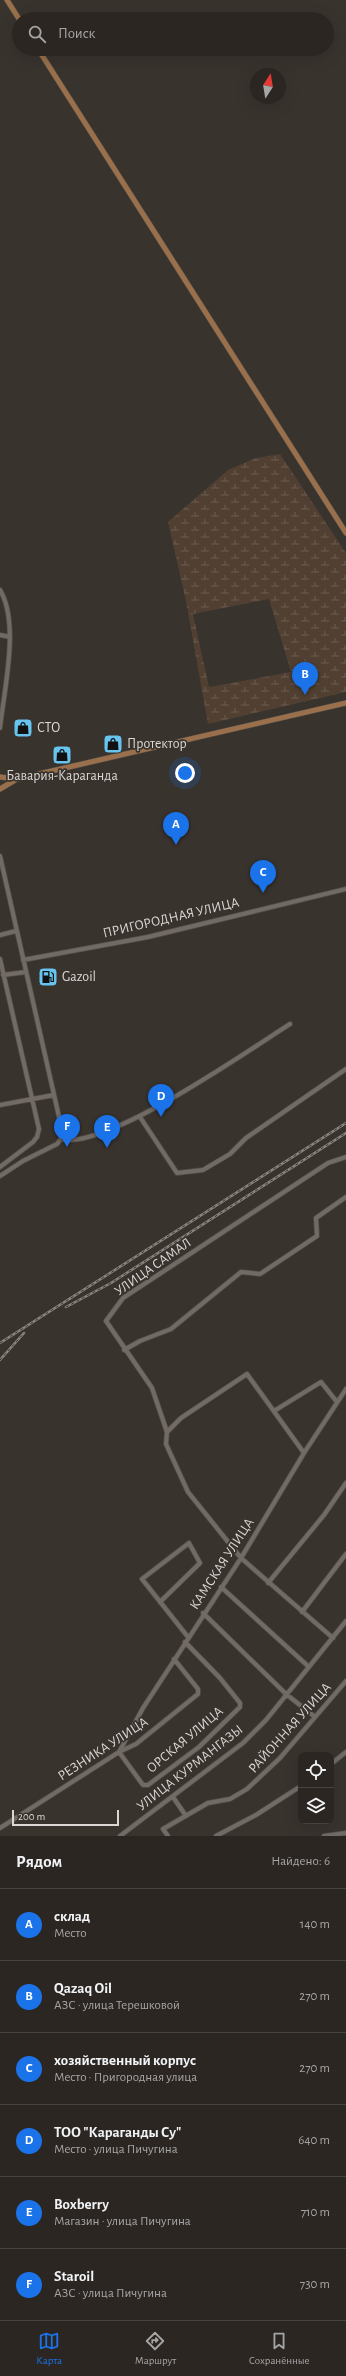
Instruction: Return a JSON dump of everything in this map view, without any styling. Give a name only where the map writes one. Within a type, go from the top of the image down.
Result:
[{"type":"main road","points":[[7,0],[15,12]]},
{"type":"main road","points":[[42,56],[346,533]]},
{"type":"main road","points":[[0,789],[16,779],[346,703]]},
{"type":"main road","points":[[0,777],[16,779]]},
{"type":"street","points":[[0,590],[5,598],[10,617],[10,637],[0,728]]},
{"type":"street","points":[[0,635],[10,637]]},
{"type":"street","points":[[0,856],[62,1130],[61,1139],[57,1144],[20,1163],[0,1176]]},
{"type":"street","name":"ПРИГОРОДНАЯ УЛИЦА","points":[[23,960],[148,937],[346,889]]},
{"type":"street","points":[[0,935],[16,931]]},
{"type":"street","points":[[0,959],[38,1129],[37,1137],[0,1167]]},
{"type":"street","points":[[3,975],[26,972]]},
{"type":"street","points":[[61,1139],[81,1139],[140,1117],[290,1024]]},
{"type":"street","points":[[140,1117],[178,1173],[190,1173],[203,1170],[230,1154],[246,1138],[346,1069]]},
{"type":"street","points":[[0,1105],[30,1098],[54,1095]]},
{"type":"street","points":[[15,1156],[20,1163]]},
{"type":"street","name":"УЛИЦА САМАЛ","points":[[124,1350],[106,1321],[123,1298],[328,1163],[346,1157]]},
{"type":"street","points":[[333,1638],[241,1558],[188,1492],[166,1444],[167,1432],[152,1388],[124,1350],[140,1341],[172,1329],[241,1272],[260,1274],[317,1236],[316,1218],[346,1197]]},
{"type":"street","points":[[167,1432],[181,1418],[247,1374],[304,1453]]},
{"type":"street","points":[[274,1411],[321,1382],[338,1402]]},
{"type":"street","name":"КАМСКАЯ УЛИЦА","points":[[119,1752],[174,1659],[241,1558],[304,1453],[346,1389]]},
{"type":"street","points":[[268,1583],[324,1515],[346,1483]]},
{"type":"street","points":[[160,1602],[200,1563],[189,1543],[142,1579],[188,1638]]},
{"type":"street","points":[[302,1612],[346,1554]]},
{"type":"street","points":[[221,1587],[309,1667]]},
{"type":"street","points":[[204,1613],[286,1694],[315,1717]]},
{"type":"street","name":"УЛИЦА КУРМАНГАЗЫ","points":[[120,1836],[243,1743],[266,1720],[346,1621]]},
{"type":"street","name":"ОРСКАЯ УЛИЦА","points":[[119,1752],[143,1785],[148,1785],[198,1747],[240,1707],[240,1703],[220,1678],[185,1642]]},
{"type":"street","name":"РЕЗНИКА УЛИЦА","points":[[0,1828],[119,1752],[136,1744],[198,1694],[198,1689],[174,1659]]},
{"type":"street","name":"РАЙОННАЯ УЛИЦА","points":[[168,1836],[164,1829],[208,1803],[230,1799],[247,1790],[265,1775],[346,1681]]},
{"type":"street","points":[[334,1762],[346,1752]]},
{"type":"street","points":[[216,1836],[256,1815],[298,1788]]},
{"type":"street","points":[[173,1797],[186,1816]]},
{"type":"street","points":[[324,1836],[346,1833]]},
{"type":"green space","points":[[280,454],[346,553],[346,692],[208,724],[186,601],[168,522],[228,470],[256,458]],"holes":[[[269,599],[291,672],[209,687],[193,614]]]},
{"type":"railway","points":[[0,1343],[346,1123]]},
{"type":"railway","points":[[66,1307],[111,1283],[346,1133]]},
{"type":"railway","points":[[0,1360],[24,1333]]},
{"type":"place","name":"Qazaq Oil","points":[[305,695]]},
{"type":"place","name":"СТО","points":[[23,728]]},
{"type":"place","name":"Протектор","points":[[113,744]]},
{"type":"place","name":"Бавария-Караганда","points":[[62,755]]},
{"type":"place","name":"склад","points":[[176,845]]},
{"type":"place","name":"хозяйственный корпус","points":[[263,893]]},
{"type":"place","name":"Gazoil","points":[[48,977]]},
{"type":"place","name":"ТОО \"Караганды Су\"","points":[[161,1117]]},
{"type":"place","name":"Staroil","points":[[67,1147]]},
{"type":"place","name":"Boxberry","points":[[107,1148]]}]
